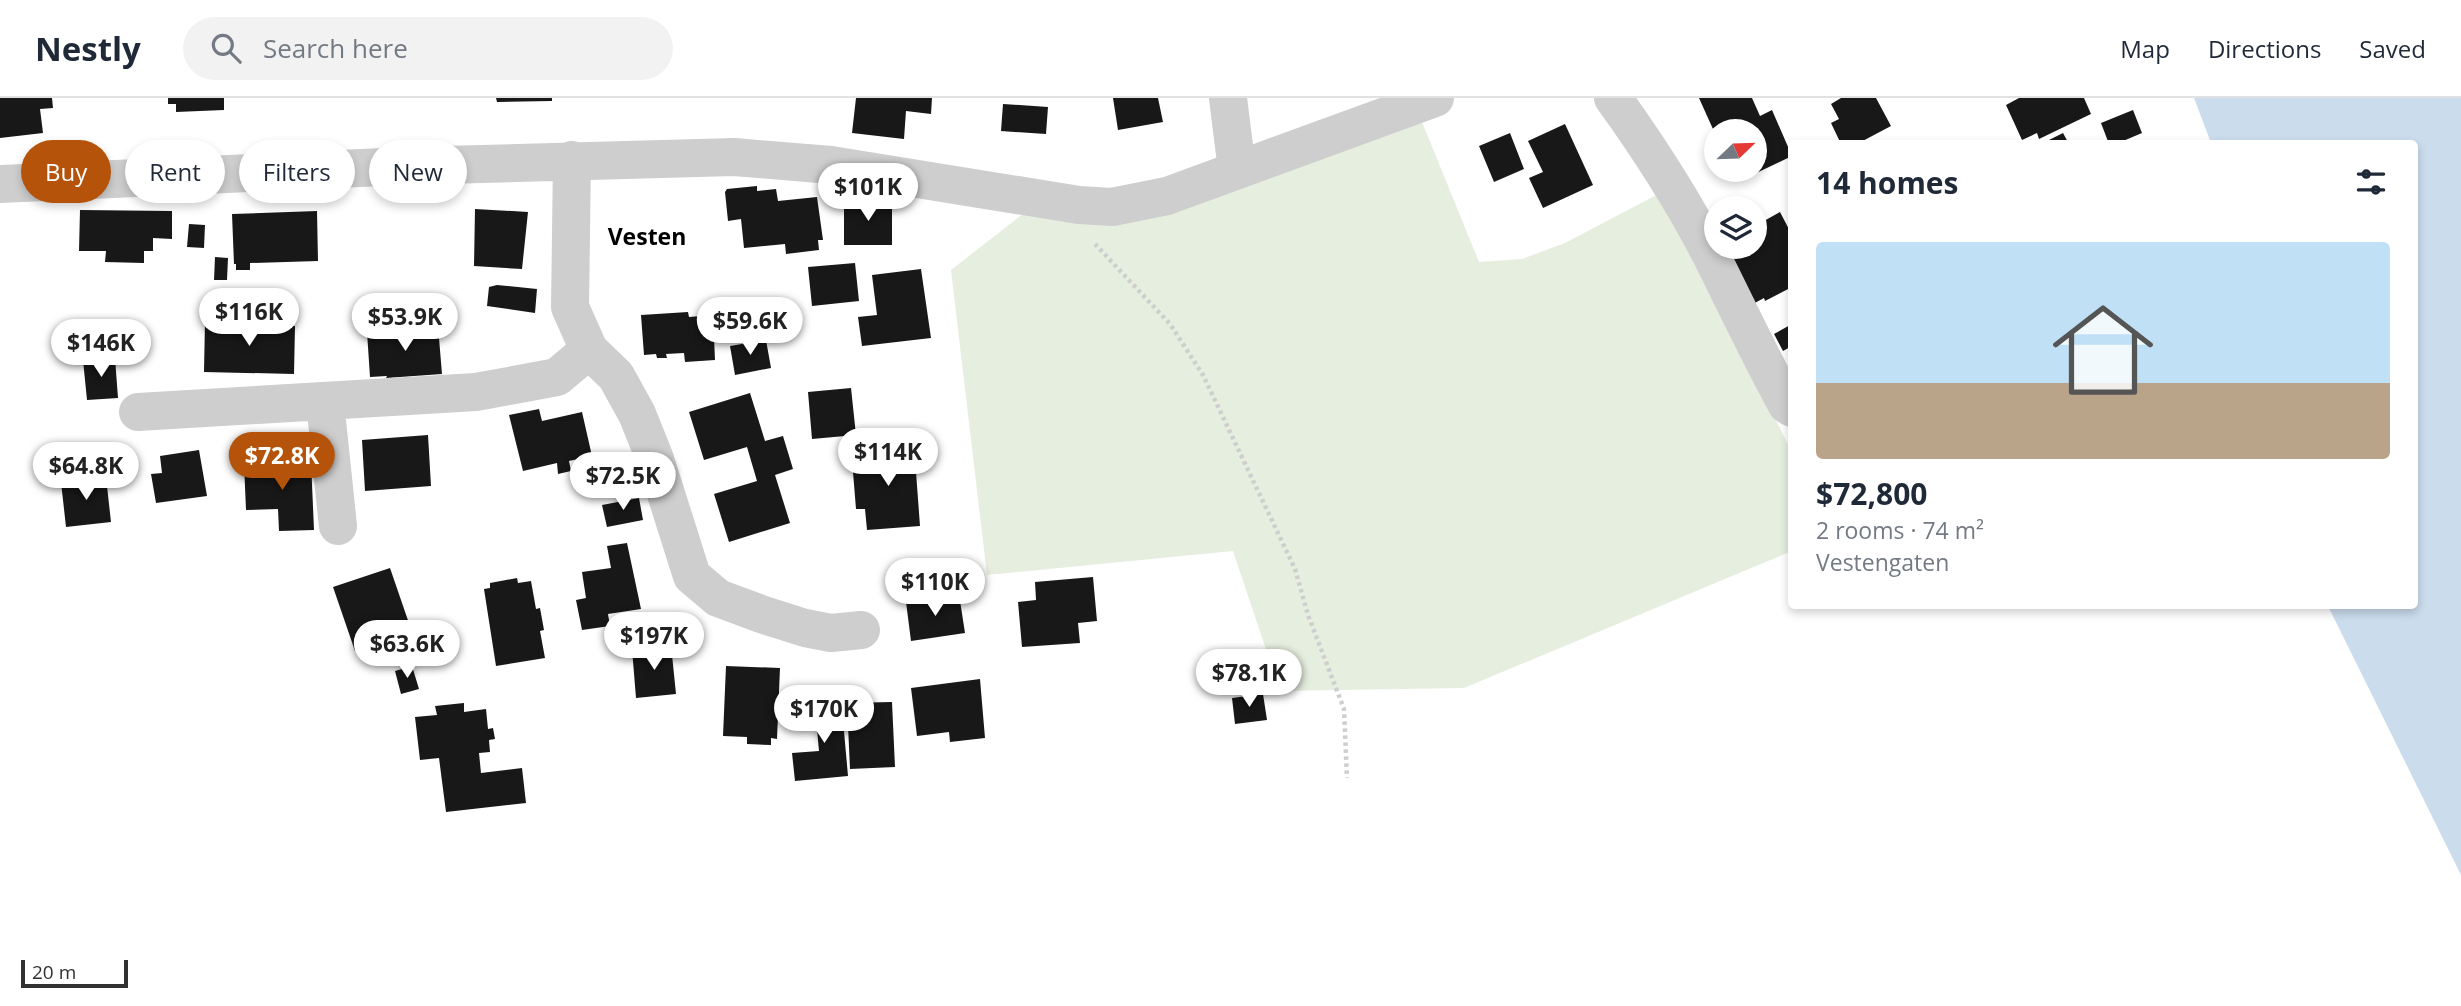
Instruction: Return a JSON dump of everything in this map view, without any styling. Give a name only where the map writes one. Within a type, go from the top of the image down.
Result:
[{"type":"street","points":[[1228,98],[1237,170]]},
{"type":"street","points":[[0,184],[572,160],[734,157],[831,165],[1079,205],[1112,207],[1167,196],[1435,98]]},
{"type":"street","points":[[1613,98],[1666,178],[1711,256],[1788,406]]},
{"type":"street","points":[[572,160],[570,307],[589,350],[616,376],[637,414],[655,459],[692,576],[718,598],[761,614],[831,633],[861,630]]},
{"type":"street","points":[[138,412],[476,392],[557,377],[589,350]]},
{"type":"street","points":[[325,402],[338,526]]},
{"type":"path","points":[[1079,205],[1093,242],[1170,324],[1203,375],[1295,569],[1308,615],[1344,709],[1347,778]]},
{"type":"green space","points":[[1420,117],[1479,262],[1522,259],[1565,243],[1664,191],[1788,445],[1788,553],[1464,688],[1280,691],[1233,551],[987,575],[951,270],[1042,199],[1079,205]]},
{"type":"water","points":[[2194,98],[2461,98],[2461,875],[2329,609],[2418,609],[2418,140],[2210,140]]},
{"type":"building","points":[[0,98],[52,98],[53,108],[40,109],[43,133],[0,138]]},
{"type":"building","points":[[168,98],[224,98],[224,110],[176,112],[176,104],[168,104]]},
{"type":"building","points":[[496,98],[552,98],[552,101],[497,102]]},
{"type":"building","points":[[856,98],[932,98],[931,114],[906,111],[904,139],[852,133]]},
{"type":"building","points":[[1113,98],[1158,98],[1163,122],[1118,130]]},
{"type":"building","points":[[1699,98],[1752,98],[1760,116],[1772,110],[1788,147],[1788,158],[1768,167],[1768,119],[1708,119]]},
{"type":"building","points":[[1841,98],[1876,98],[1891,126],[1865,140],[1839,140],[1831,123],[1839,119],[1831,104]]},
{"type":"building","points":[[2019,98],[2084,98],[2091,114],[2039,139],[2037,133],[2022,140],[2006,105]]},
{"type":"building","points":[[1003,104],[1048,107],[1046,134],[1001,131]]},
{"type":"building","points":[[2133,110],[2142,133],[2125,140],[2107,140],[2101,123]]},
{"type":"building","points":[[1565,124],[1593,185],[1543,208],[1529,178],[1543,172],[1528,141]]},
{"type":"building","points":[[1510,133],[1524,169],[1494,182],[1479,146]]},
{"type":"building","points":[[2063,133],[2067,140],[2049,140]]},
{"type":"building","points":[[757,186],[757,191],[776,189],[778,201],[817,197],[823,240],[818,240],[819,250],[786,254],[785,244],[744,248],[741,219],[728,221],[725,192],[727,189]]},
{"type":"building","points":[[844,201],[892,201],[892,245],[844,245]]},
{"type":"building","points":[[475,209],[528,212],[522,269],[474,266]]},
{"type":"building","points":[[80,210],[172,211],[172,239],[153,238],[153,251],[144,251],[144,263],[105,262],[106,251],[79,251]]},
{"type":"building","points":[[317,211],[318,261],[250,263],[250,270],[236,270],[232,214]]},
{"type":"building","points":[[1780,212],[1788,227],[1788,289],[1753,304],[1729,259],[1767,259],[1767,219]]},
{"type":"building","points":[[189,224],[205,225],[204,248],[187,247]]},
{"type":"building","points":[[215,257],[228,258],[227,280],[214,280]]},
{"type":"building","points":[[855,263],[859,301],[812,306],[808,267]]},
{"type":"building","points":[[921,269],[931,338],[862,346],[858,317],[877,315],[872,275]]},
{"type":"building","points":[[497,285],[537,289],[535,313],[487,306],[489,287]]},
{"type":"building","points":[[688,312],[689,317],[713,315],[715,360],[685,362],[684,353],[666,354],[667,358],[657,358],[656,354],[644,355],[641,315]]},
{"type":"building","points":[[205,321],[295,326],[294,374],[204,372]]},
{"type":"building","points":[[438,326],[442,374],[370,377],[367,332]]},
{"type":"building","points":[[1788,326],[1788,348],[1783,351],[1774,334]]},
{"type":"building","points":[[766,340],[771,368],[735,375],[730,346]]},
{"type":"building","points":[[115,358],[118,398],[87,400],[83,360]]},
{"type":"building","points":[[851,388],[856,435],[812,439],[808,392]]},
{"type":"building","points":[[750,393],[765,441],[783,436],[793,469],[775,475],[790,523],[729,542],[714,494],[757,481],[747,447],[704,460],[689,412]]},
{"type":"building","points":[[539,409],[542,421],[582,412],[592,456],[569,461],[571,471],[558,474],[557,463],[523,471],[509,415]]},
{"type":"building","points":[[428,435],[431,486],[365,491],[362,440]]},
{"type":"building","points":[[914,445],[920,526],[867,530],[865,509],[856,509],[853,472],[863,472],[861,449]]},
{"type":"building","points":[[199,450],[207,496],[156,503],[151,474],[162,473],[160,456]]},
{"type":"building","points":[[311,461],[314,530],[279,531],[278,509],[246,510],[244,463]]},
{"type":"building","points":[[106,477],[111,522],[66,527],[61,482]]},
{"type":"building","points":[[639,498],[643,520],[607,527],[602,505]]},
{"type":"building","points":[[627,543],[641,609],[608,614],[610,626],[582,630],[576,600],[586,598],[582,572],[611,568],[607,546]]},
{"type":"building","points":[[390,568],[412,632],[355,651],[333,587]]},
{"type":"building","points":[[1093,577],[1097,621],[1078,623],[1080,643],[1022,647],[1018,602],[1036,600],[1035,582]]},
{"type":"building","points":[[517,578],[518,583],[531,581],[536,609],[540,608],[544,630],[540,631],[545,658],[496,666],[484,589],[490,588],[490,583]]},
{"type":"building","points":[[959,594],[965,633],[911,641],[906,602]]},
{"type":"building","points":[[671,645],[676,694],[636,698],[632,649]]},
{"type":"building","points":[[412,666],[419,689],[401,694],[395,671]]},
{"type":"building","points":[[726,666],[780,668],[777,739],[771,738],[771,745],[747,744],[747,737],[723,736]]},
{"type":"building","points":[[980,679],[985,738],[950,742],[949,732],[917,736],[911,688]]},
{"type":"building","points":[[1263,694],[1267,720],[1235,724],[1232,698]]},
{"type":"building","points":[[841,698],[848,776],[795,781],[792,753],[819,751],[817,729],[811,729],[810,715],[816,715],[815,700]]},
{"type":"building","points":[[892,702],[895,767],[850,769],[847,703]]},
{"type":"building","points":[[464,703],[464,712],[486,709],[488,729],[493,728],[495,739],[489,740],[490,752],[479,753],[481,773],[522,768],[526,803],[446,812],[439,758],[420,760],[415,717],[437,715],[435,706]]},
{"type":"district","name":"Vesten","points":[[647,236]]}]
